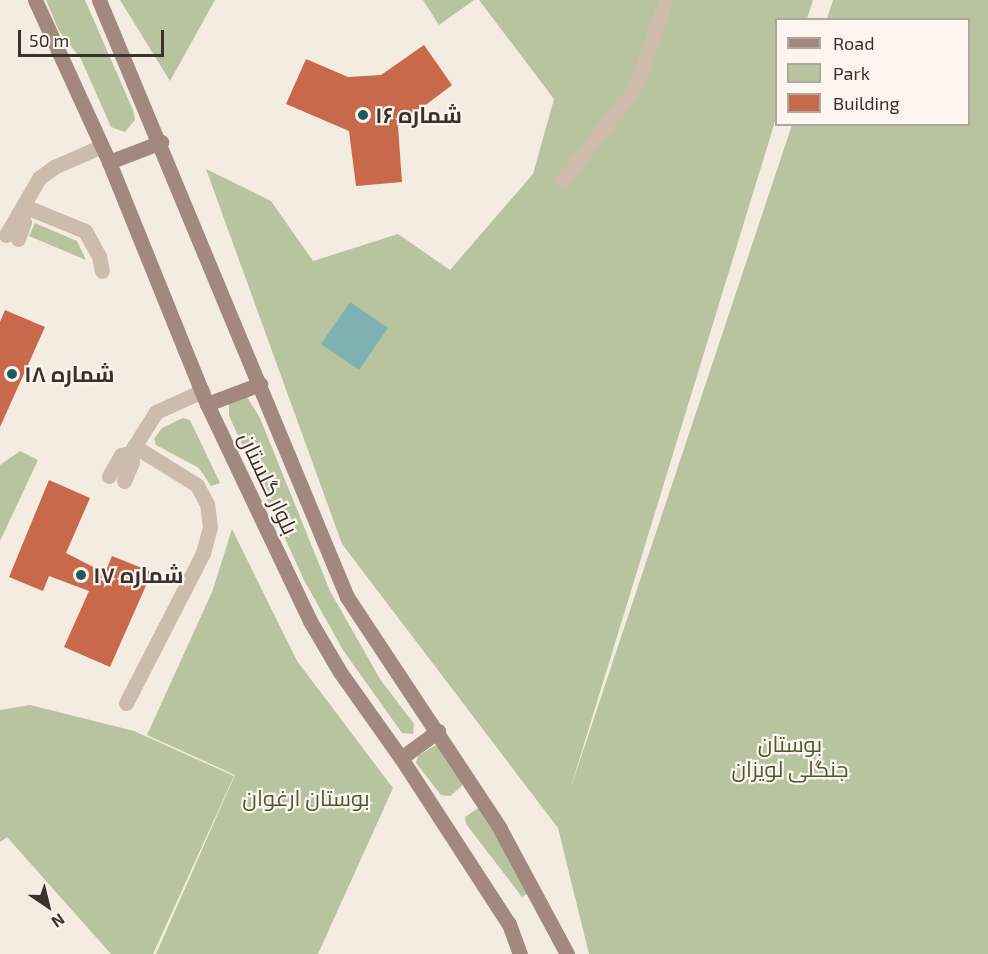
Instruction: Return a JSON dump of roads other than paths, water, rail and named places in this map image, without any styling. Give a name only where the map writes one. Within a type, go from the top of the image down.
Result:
[{"type":"main road","name":"بلوار گلستان","points":[[35,0],[109,162],[205,398],[310,621],[340,672],[401,758],[509,924],[520,954]]},
{"type":"main road","name":"بلوار گلستان","points":[[99,0],[161,142],[347,597],[380,652],[438,731],[499,827],[567,954]]},
{"type":"main road","points":[[109,162],[161,142]]},
{"type":"main road","points":[[205,398],[260,384]]},
{"type":"main road","points":[[401,758],[438,731]]},
{"type":"street","points":[[563,180],[636,87],[666,0]]},
{"type":"street","points":[[12,237],[12,221],[22,209],[39,178],[54,167],[102,146]]},
{"type":"street","points":[[22,209],[85,231],[99,256],[102,271]]},
{"type":"street","points":[[117,479],[132,462],[132,450],[156,412],[205,398]]},
{"type":"street","points":[[126,703],[202,554],[210,527],[207,504],[197,485],[132,450]]},
{"type":"water","points":[[350,302],[388,328],[359,370],[321,344]]},
{"type":"place","name":"شماره ۱۶","points":[[363,115]]},
{"type":"place","name":"شماره ۱۸","points":[[12,374]]},
{"type":"place","name":"شماره ۱۷","points":[[81,575]]},
{"type":"park label","name":"بوستان جنگلی لویزان","points":[[790,756]]},
{"type":"park label","name":"بوستان ارغوان","points":[[306,798]]}]
